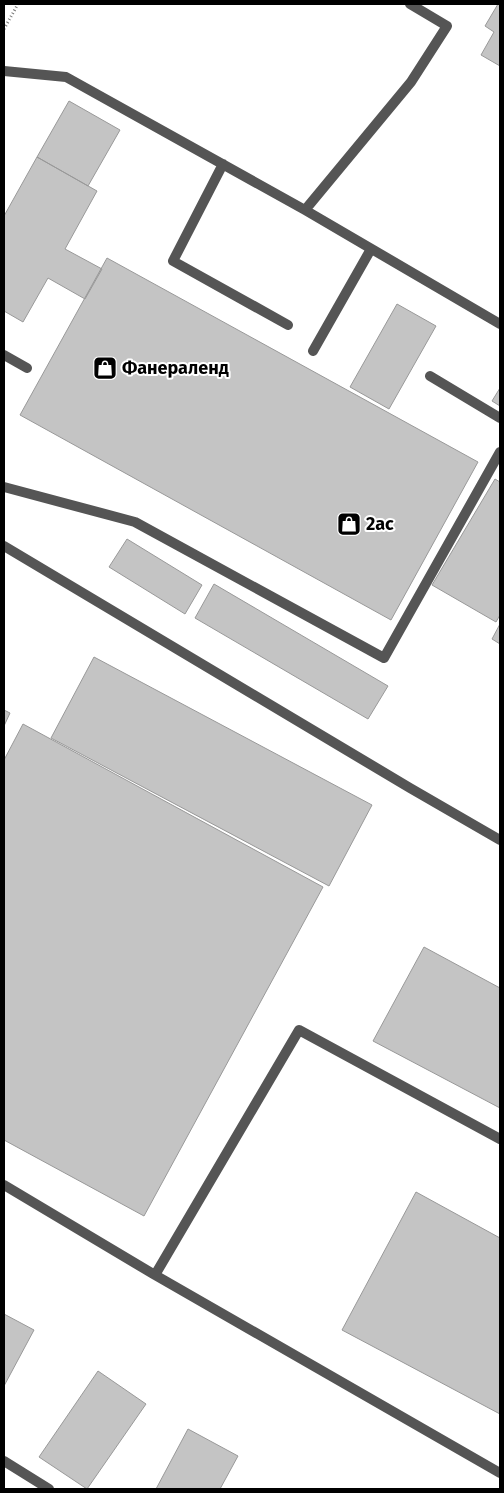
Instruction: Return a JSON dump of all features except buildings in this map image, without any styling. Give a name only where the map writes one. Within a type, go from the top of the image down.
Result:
[{"type":"lane","points":[[305,210],[411,82],[447,26],[410,4]]},
{"type":"lane","points":[[4,71],[66,77],[305,210],[500,324]]},
{"type":"lane","points":[[223,164],[173,260],[288,325]]},
{"type":"lane","points":[[314,351],[371,249]]},
{"type":"lane","points":[[4,355],[27,368]]},
{"type":"lane","points":[[430,376],[500,418]]},
{"type":"lane","points":[[4,487],[135,522],[384,658],[500,452]]},
{"type":"lane","points":[[4,546],[500,840]]},
{"type":"lane","points":[[155,1275],[299,1030],[500,1139]]},
{"type":"lane","points":[[4,1185],[155,1275],[500,1473]]},
{"type":"lane","points":[[4,1461],[49,1489]]},
{"type":"path","points":[[4,29],[18,4]]},
{"type":"place","name":"Фанераленд","points":[[105,368]]},
{"type":"place","name":"2ас","points":[[349,524]]}]
